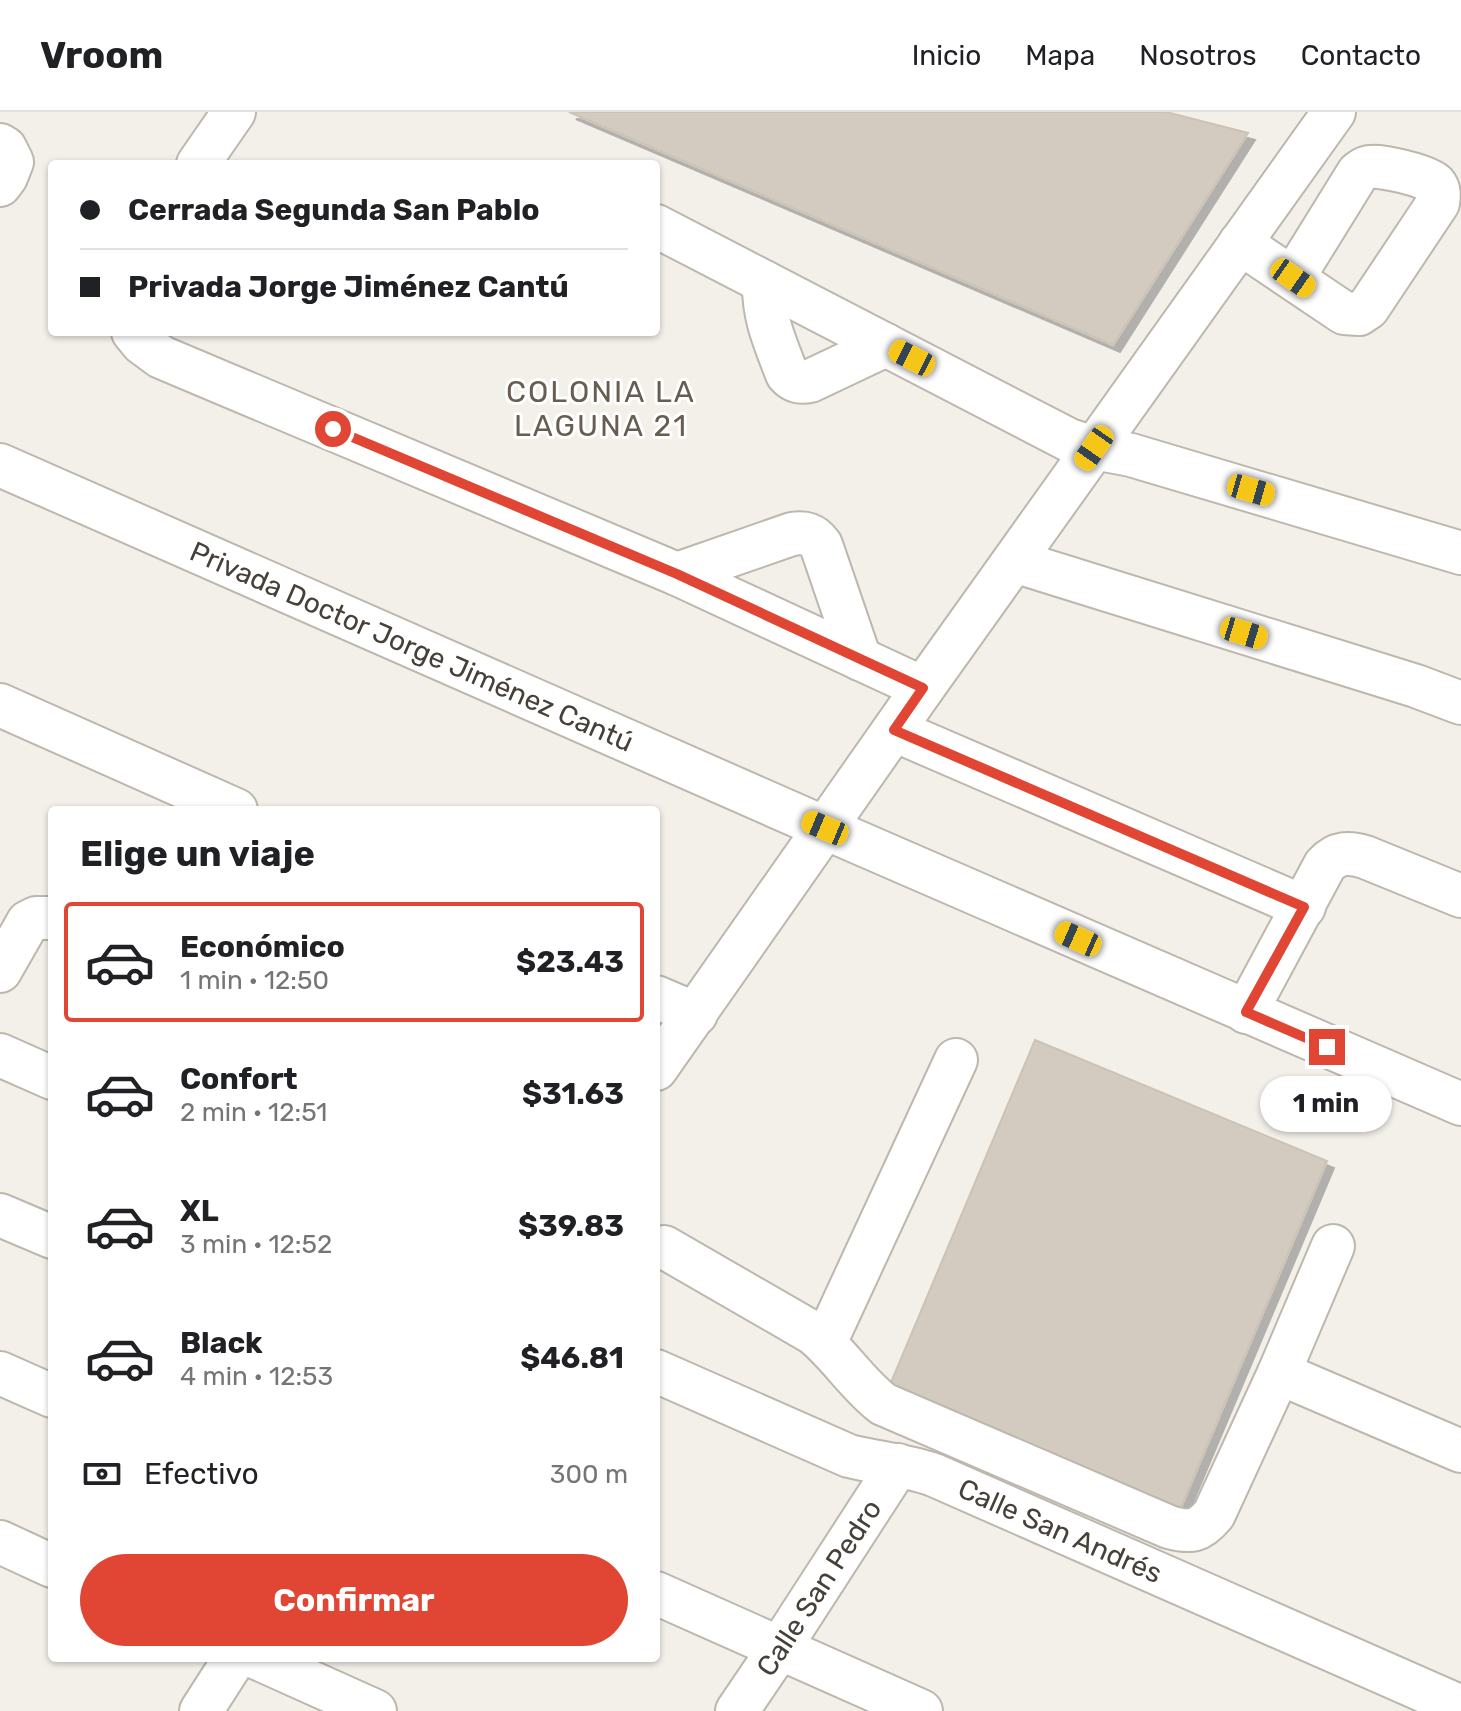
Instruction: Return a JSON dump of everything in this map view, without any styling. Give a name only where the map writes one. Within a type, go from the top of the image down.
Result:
[{"type":"street","points":[[201,160],[234,112]]},
{"type":"street","points":[[660,1064],[923,688],[1334,112]]},
{"type":"street","points":[[0,145],[12,162],[0,185]]},
{"type":"street","points":[[660,228],[1069,440],[1131,455],[1461,553]]},
{"type":"street","points":[[1240,243],[1293,278]]},
{"type":"street","points":[[764,282],[767,320],[792,380],[810,381],[886,345]]},
{"type":"street","points":[[136,336],[161,357],[677,574],[923,688]]},
{"type":"street","name":"Privada Doctor Jorge Jiménez Cantú","points":[[0,465],[1461,1104]]},
{"type":"street","points":[[677,574],[792,534],[815,537],[821,545],[860,659]]},
{"type":"street","points":[[1014,561],[1416,686],[1461,703]]},
{"type":"street","points":[[0,705],[227,806]]},
{"type":"street","points":[[894,730],[1304,907]]},
{"type":"street","points":[[1246,1012],[1332,857],[1353,853],[1461,896]]},
{"type":"street","points":[[0,971],[28,922],[48,918]]},
{"type":"street","points":[[660,999],[696,1014]]},
{"type":"street","points":[[0,1055],[48,1076]]},
{"type":"street","points":[[825,1343],[956,1060]]},
{"type":"street","points":[[0,1215],[48,1235]]},
{"type":"street","points":[[664,1247],[813,1333],[867,1392],[883,1404],[1169,1527],[1185,1531],[1198,1529],[1214,1514],[1333,1246]]},
{"type":"street","points":[[0,1373],[48,1394]]},
{"type":"street","name":"Calle San Andrés","points":[[660,1373],[849,1456],[934,1475],[1461,1707]]},
{"type":"street","points":[[1279,1373],[1461,1451]]},
{"type":"street","name":"Calle San Pedro","points":[[737,1711],[898,1465]]},
{"type":"street","points":[[0,1542],[48,1564]]},
{"type":"street","points":[[660,1595],[921,1711]]},
{"type":"street","points":[[201,1711],[232,1662]]},
{"type":"street","points":[[266,1662],[375,1711]]},
{"type":"building","points":[[569,112],[1166,112],[1248,133],[1113,345]]},
{"type":"building","points":[[1035,1040],[1327,1161],[1179,1512],[887,1392]]},
{"type":"district","name":"COLONIA LA LAGUNA 21","points":[[601,409]]},
{"type":"route","points":[[333,429],[677,574],[923,688],[894,730],[1304,907],[1246,1012],[1327,1047]]}]
